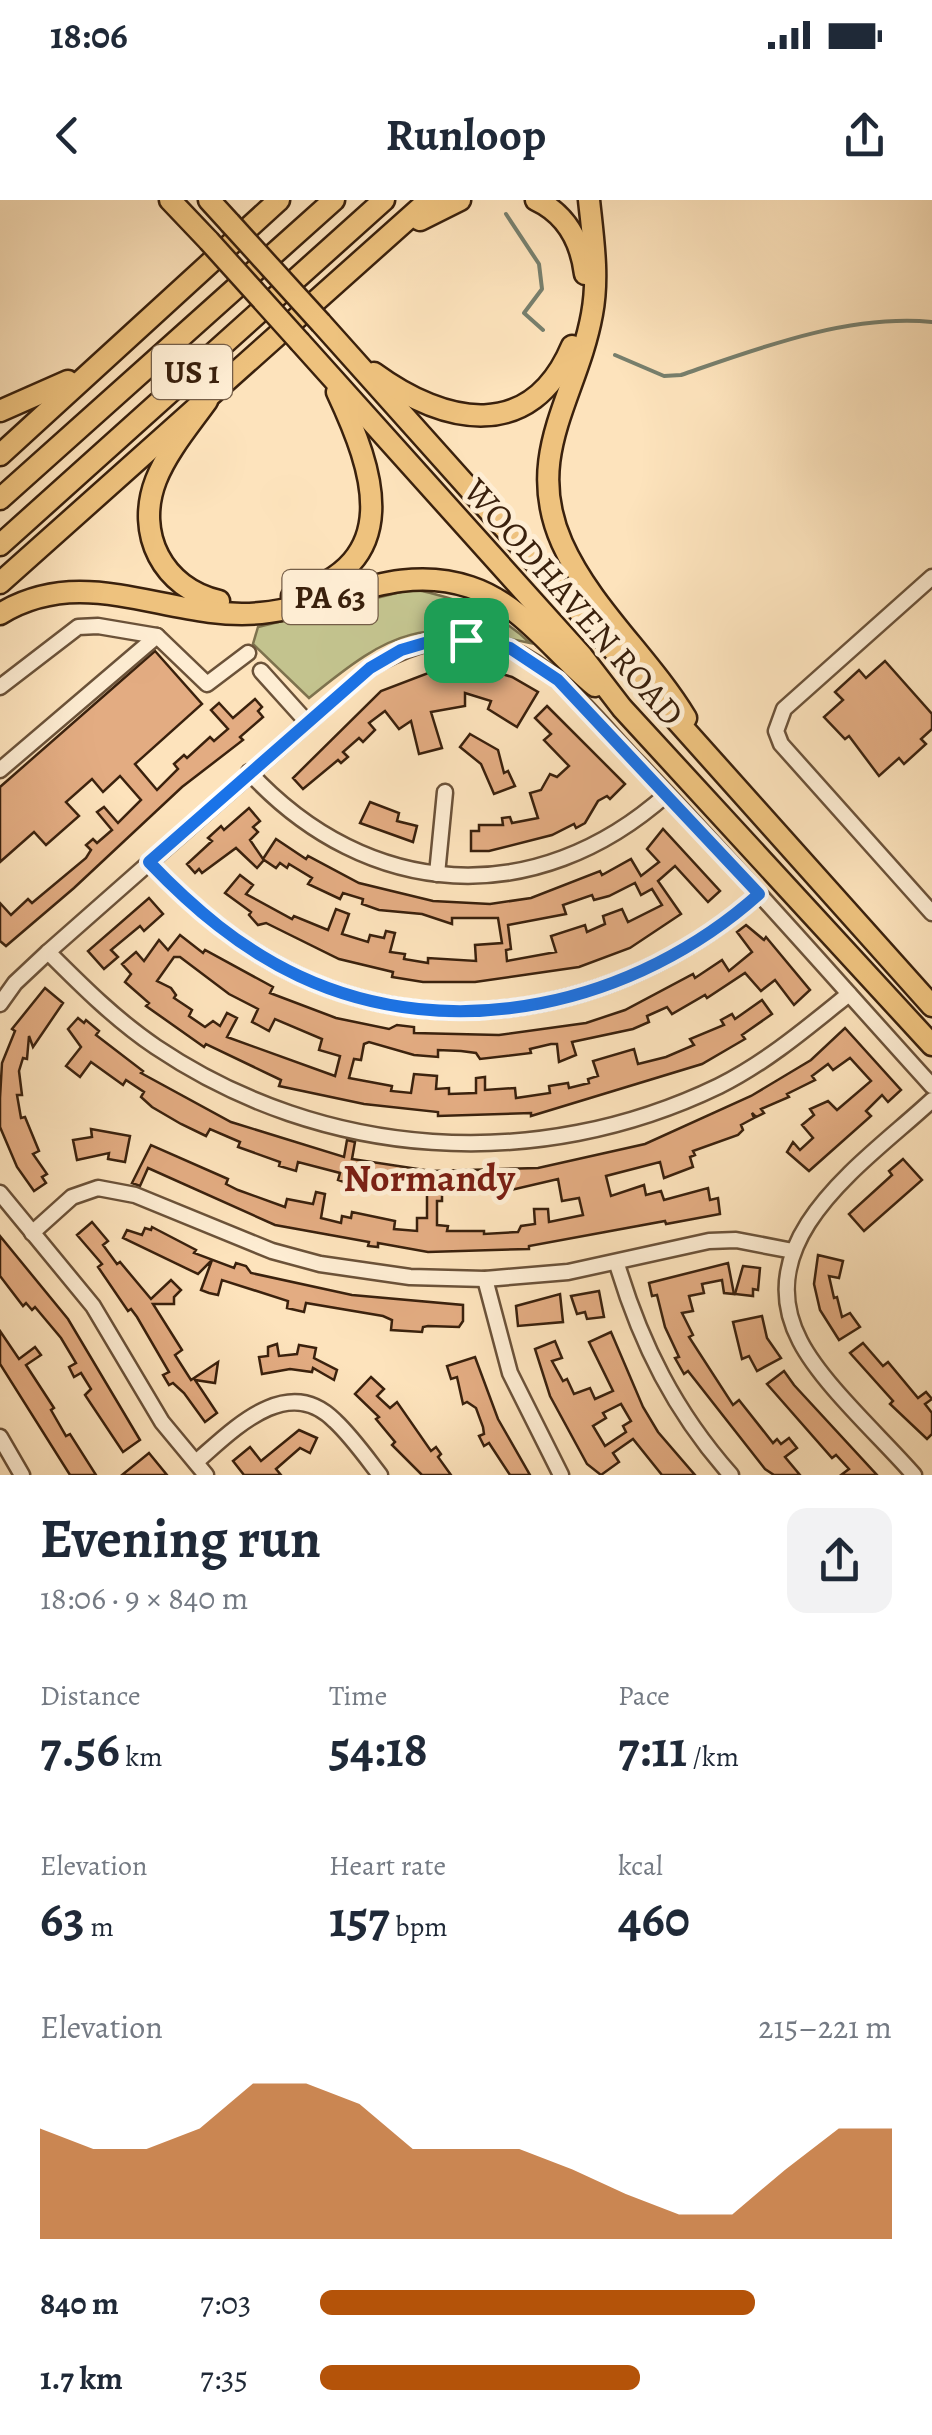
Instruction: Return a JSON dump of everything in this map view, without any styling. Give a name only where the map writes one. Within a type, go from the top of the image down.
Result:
[{"type":"highway","name":"WOODHAVEN ROAD","points":[[170,200],[582,656],[622,708],[932,1046]]},
{"type":"highway","name":"WOODHAVEN ROAD","points":[[209,200],[932,1006]]},
{"type":"highway","name":"US 1","points":[[0,455],[279,200]]},
{"type":"highway","name":"US 1","points":[[0,499],[334,200]]},
{"type":"highway","name":"US 1","points":[[0,544],[384,200]]},
{"type":"highway","name":"US 1","points":[[0,583],[429,200]]},
{"type":"highway","points":[[392,236],[460,200]]},
{"type":"highway","points":[[345,352],[415,400],[458,414],[497,416],[532,401],[549,385],[570,353],[582,318],[586,284],[575,236],[552,209],[536,200]]},
{"type":"highway","points":[[589,200],[594,302],[550,446],[550,506],[560,540],[577,569],[681,710],[718,770]]},
{"type":"highway","points":[[0,411],[88,371]]},
{"type":"highway","points":[[207,401],[173,450],[153,489],[149,523],[156,556],[178,582],[210,598],[246,603],[286,598],[314,588],[348,565],[361,550],[372,518],[373,495],[364,450],[327,372]]},
{"type":"highway","name":"PA 63","points":[[0,614],[46,594],[85,590],[218,612],[260,613],[392,580],[438,580],[469,586],[498,600],[622,708]]},
{"type":"street","points":[[932,577],[784,709],[776,731],[781,744],[932,914]]},
{"type":"street","points":[[0,686],[78,627],[98,626],[157,636],[207,684],[248,654]]},
{"type":"street","points":[[0,747],[6,765],[157,636]]},
{"type":"street","name":"WOODHAVEN ROAD","points":[[0,1004],[48,952],[306,720],[370,668],[401,650],[441,640],[490,642],[535,663],[558,680],[668,794],[932,1086]]},
{"type":"street","points":[[261,670],[306,720]]},
{"type":"street","points":[[250,772],[277,802],[314,830],[356,853],[397,868],[437,874],[490,876],[542,867],[606,841],[668,794]]},
{"type":"street","points":[[437,874],[445,792]]},
{"type":"street","points":[[149,862],[187,902],[236,940],[299,976],[353,996],[442,1010],[522,1007],[598,990],[671,958],[737,914],[759,894]]},
{"type":"street","points":[[48,952],[117,1018],[156,1047],[231,1090],[330,1127],[432,1144],[556,1138],[666,1108],[720,1085],[780,1049],[849,994]]},
{"type":"street","points":[[914,1475],[800,1341],[788,1308],[793,1251],[812,1214],[932,1100]]},
{"type":"street","points":[[32,1233],[72,1197],[111,1188],[272,1252],[320,1264],[410,1277],[485,1279],[552,1274],[617,1264],[709,1241],[736,1240],[793,1251]]},
{"type":"street","points":[[0,1193],[92,1306],[162,1422],[206,1475]]},
{"type":"street","points":[[617,1264],[656,1370],[705,1446],[732,1475]]},
{"type":"street","points":[[485,1279],[510,1373],[560,1475]]},
{"type":"street","points":[[196,1462],[253,1414],[289,1402],[318,1409],[333,1418],[380,1475]]},
{"type":"street","points":[[0,1437],[22,1475]]},
{"type":"green space","points":[[413,589],[476,608],[505,623],[530,643],[461,631],[410,635],[365,656],[309,698],[253,644],[258,627]]},
{"type":"building","points":[[155,651],[202,704],[135,764],[157,790],[178,769],[174,764],[184,755],[187,758],[210,737],[214,741],[228,729],[211,710],[219,703],[233,718],[255,699],[262,707],[258,711],[263,717],[240,737],[243,740],[182,787],[6,946],[0,941],[0,903],[11,915],[28,899],[32,903],[86,858],[91,850],[86,845],[93,839],[97,843],[112,830],[97,812],[104,807],[118,823],[141,800],[120,776],[103,792],[92,779],[66,802],[79,816],[46,845],[34,832],[0,862],[0,787]]},
{"type":"building","points":[[885,661],[932,714],[932,729],[921,739],[926,744],[904,764],[899,758],[879,776],[849,736],[845,739],[824,717],[843,700],[835,692],[859,670],[866,678]]},
{"type":"building","points":[[444,667],[485,669],[512,677],[538,692],[517,727],[488,709],[491,701],[465,693],[465,706],[431,712],[442,748],[419,754],[411,721],[399,729],[385,711],[369,723],[375,730],[363,742],[359,738],[343,752],[348,757],[341,763],[338,760],[303,789],[293,778],[381,691]]},
{"type":"building","points":[[547,706],[625,784],[610,799],[607,796],[598,801],[585,823],[576,828],[574,824],[552,835],[489,851],[471,851],[471,831],[479,831],[479,825],[503,825],[502,818],[510,817],[512,823],[538,818],[530,793],[541,790],[550,774],[557,777],[569,766],[544,740],[551,734],[535,718]]},
{"type":"building","points":[[470,734],[498,750],[504,773],[508,771],[515,786],[494,794],[481,764],[460,747]]},
{"type":"building","points":[[370,802],[399,813],[397,821],[417,826],[413,842],[360,823]]},
{"type":"building","points":[[249,808],[260,821],[253,827],[258,832],[250,840],[263,859],[276,839],[306,859],[308,856],[359,883],[433,901],[490,904],[531,898],[600,871],[602,875],[631,859],[641,876],[659,862],[647,849],[663,829],[720,891],[708,902],[675,866],[658,881],[681,914],[630,948],[579,967],[475,982],[423,982],[392,977],[393,972],[339,959],[266,923],[258,925],[249,915],[251,912],[225,893],[240,875],[253,885],[246,894],[292,919],[294,916],[328,930],[336,909],[349,914],[342,934],[368,942],[370,935],[384,938],[386,931],[395,933],[390,952],[428,963],[428,958],[476,961],[475,945],[502,943],[498,918],[452,918],[452,924],[422,914],[379,910],[362,904],[363,899],[343,893],[340,899],[308,884],[312,878],[289,864],[287,868],[280,863],[276,868],[264,860],[257,868],[236,848],[202,873],[199,869],[195,873],[187,864],[212,841],[208,838],[221,826],[224,830]],"holes":[[[635,883],[641,895],[652,889],[662,905],[628,922],[622,909],[603,916],[605,924],[587,932],[585,925],[551,936],[556,952],[507,961],[506,950],[511,949],[508,925],[566,914],[563,905],[592,895],[594,900],[609,896]]]},
{"type":"building","points":[[149,898],[163,914],[144,931],[140,926],[111,950],[118,957],[104,969],[88,951]]},
{"type":"building","points":[[746,925],[764,940],[766,937],[810,990],[794,1005],[775,980],[761,991],[745,973],[707,998],[705,995],[672,1014],[667,1007],[647,1016],[649,1022],[633,1029],[572,1042],[576,1055],[559,1062],[557,1044],[530,1049],[531,1053],[480,1059],[476,1053],[461,1051],[438,1050],[438,1057],[414,1055],[369,1042],[364,1044],[361,1060],[354,1059],[349,1078],[392,1086],[391,1091],[411,1093],[414,1074],[437,1076],[436,1089],[449,1088],[449,1094],[476,1093],[476,1078],[485,1077],[485,1090],[515,1088],[516,1098],[550,1093],[549,1086],[568,1083],[569,1088],[589,1083],[588,1079],[598,1076],[593,1061],[634,1049],[638,1064],[666,1057],[694,1045],[690,1039],[724,1025],[721,1020],[732,1014],[735,1019],[762,1000],[772,1014],[742,1035],[745,1039],[702,1064],[531,1116],[438,1116],[438,1112],[364,1104],[279,1086],[281,1080],[206,1044],[204,1047],[146,1006],[149,1003],[125,982],[131,974],[122,964],[136,952],[144,961],[159,940],[168,950],[180,935],[203,953],[205,950],[273,987],[270,993],[336,1018],[389,1029],[397,1025],[414,1027],[414,1033],[499,1035],[586,1023],[625,1010],[693,974],[695,978],[722,960],[729,971],[752,952],[737,932]],"holes":[[[174,957],[180,957],[229,994],[258,1009],[252,1022],[269,1031],[275,1019],[322,1039],[319,1050],[340,1056],[335,1076],[227,1037],[237,1018],[227,1013],[220,1026],[213,1021],[205,1027],[189,1016],[192,1010],[174,998],[171,988],[157,981]]]},
{"type":"building","points":[[45,988],[63,1003],[33,1047],[29,1036],[27,1059],[23,1058],[19,1071],[22,1095],[17,1095],[21,1118],[25,1117],[39,1151],[33,1154],[47,1174],[42,1177],[46,1183],[34,1191],[17,1167],[0,1127],[0,1098],[2,1063],[15,1031],[12,1029]]},
{"type":"building","points":[[78,1018],[84,1023],[86,1020],[99,1031],[96,1035],[141,1073],[231,1122],[344,1157],[347,1140],[355,1142],[352,1159],[431,1171],[538,1168],[645,1144],[751,1096],[811,1060],[845,1028],[901,1090],[888,1102],[882,1095],[866,1111],[871,1116],[809,1171],[787,1152],[793,1142],[800,1150],[813,1138],[802,1125],[814,1115],[810,1109],[828,1101],[837,1110],[871,1081],[850,1058],[833,1070],[828,1064],[812,1076],[815,1080],[761,1109],[764,1113],[756,1117],[752,1113],[754,1118],[741,1125],[743,1130],[738,1135],[693,1151],[693,1167],[664,1178],[660,1162],[606,1176],[611,1196],[644,1185],[646,1195],[661,1191],[664,1200],[708,1188],[710,1200],[718,1198],[720,1214],[666,1224],[665,1221],[529,1249],[428,1252],[378,1243],[378,1247],[368,1246],[369,1242],[275,1225],[148,1168],[140,1186],[132,1183],[151,1145],[228,1179],[226,1184],[238,1190],[285,1207],[287,1199],[313,1204],[316,1192],[325,1194],[321,1218],[341,1223],[342,1216],[351,1218],[352,1212],[395,1221],[394,1229],[417,1231],[417,1218],[427,1218],[427,1195],[350,1184],[338,1180],[340,1173],[298,1162],[296,1171],[279,1166],[280,1162],[238,1147],[240,1142],[210,1129],[206,1136],[181,1124],[152,1107],[141,1097],[144,1092],[126,1080],[123,1085],[91,1062],[80,1077],[66,1066],[81,1047],[68,1029]],"holes":[[[558,1179],[562,1201],[579,1198],[583,1215],[549,1222],[548,1209],[534,1209],[535,1224],[521,1226],[518,1232],[447,1231],[448,1226],[437,1225],[437,1201],[442,1201],[442,1195],[470,1192],[470,1187],[511,1190]]]},
{"type":"building","points":[[91,1129],[130,1136],[125,1162],[108,1159],[109,1153],[77,1160],[73,1140],[92,1137]]},
{"type":"building","points":[[903,1159],[922,1180],[864,1231],[849,1214],[892,1175],[889,1171]]},
{"type":"building","points":[[92,1222],[108,1241],[103,1245],[117,1264],[120,1262],[151,1299],[171,1280],[181,1290],[174,1297],[174,1304],[153,1304],[182,1350],[175,1355],[191,1380],[218,1362],[215,1383],[195,1380],[217,1413],[205,1422],[184,1393],[173,1383],[169,1385],[163,1375],[169,1372],[137,1317],[131,1309],[128,1311],[98,1267],[102,1264],[77,1235]]},
{"type":"building","points":[[152,1227],[196,1250],[194,1253],[234,1268],[236,1263],[246,1266],[251,1273],[352,1295],[463,1305],[463,1321],[459,1327],[428,1326],[422,1332],[391,1330],[392,1320],[383,1316],[306,1303],[304,1312],[287,1308],[288,1301],[222,1280],[218,1295],[209,1293],[201,1290],[212,1260],[198,1274],[123,1238],[127,1230],[142,1235],[145,1228]]},
{"type":"building","points":[[0,1236],[68,1319],[140,1440],[123,1452],[85,1395],[91,1389],[81,1373],[74,1377],[69,1367],[76,1363],[61,1338],[35,1307],[32,1310],[26,1303],[23,1306],[0,1276]]},
{"type":"building","points":[[818,1255],[843,1261],[839,1278],[829,1276],[834,1298],[837,1297],[842,1317],[850,1313],[860,1327],[839,1340],[820,1310],[814,1284]]},
{"type":"building","points":[[728,1263],[734,1294],[724,1293],[722,1280],[702,1284],[704,1293],[689,1296],[693,1311],[682,1313],[693,1335],[689,1337],[733,1405],[739,1400],[773,1443],[777,1439],[781,1444],[789,1438],[797,1448],[785,1457],[800,1475],[774,1475],[765,1469],[688,1371],[684,1374],[675,1358],[679,1357],[665,1327],[657,1295],[652,1296],[649,1283]]},
{"type":"building","points":[[743,1266],[760,1268],[758,1290],[753,1289],[753,1296],[735,1294]]},
{"type":"building","points":[[599,1291],[604,1317],[587,1319],[585,1312],[577,1314],[571,1296]]},
{"type":"building","points":[[560,1294],[563,1322],[518,1326],[516,1306]]},
{"type":"building","points":[[762,1316],[767,1338],[781,1358],[757,1371],[749,1356],[742,1359],[733,1322]]},
{"type":"building","points":[[0,1331],[19,1359],[35,1347],[41,1355],[26,1365],[54,1408],[51,1410],[66,1436],[70,1434],[96,1475],[70,1475],[0,1364]]},
{"type":"building","points":[[611,1332],[643,1407],[658,1432],[695,1475],[662,1475],[633,1439],[613,1453],[619,1462],[601,1475],[587,1464],[550,1396],[535,1349],[555,1341],[562,1358],[552,1361],[563,1381],[567,1379],[574,1394],[590,1388],[595,1399],[613,1391],[589,1342]],"holes":[[[621,1404],[631,1421],[623,1426],[626,1432],[605,1446],[593,1426],[606,1418],[603,1413]]]},
{"type":"building","points":[[863,1343],[883,1366],[888,1362],[918,1398],[926,1392],[932,1399],[925,1404],[932,1413],[932,1434],[927,1439],[890,1404],[893,1401],[850,1353]]},
{"type":"building","points":[[277,1344],[279,1356],[297,1354],[299,1345],[316,1348],[314,1358],[337,1370],[334,1380],[313,1368],[312,1372],[290,1369],[262,1374],[259,1357],[268,1356],[268,1347]]},
{"type":"building","points":[[475,1357],[498,1419],[530,1475],[510,1475],[489,1443],[484,1446],[476,1408],[467,1402],[463,1404],[457,1377],[451,1379],[447,1366]]},
{"type":"building","points":[[784,1371],[877,1475],[841,1475],[849,1469],[836,1455],[832,1458],[767,1384]]},
{"type":"building","points":[[371,1377],[384,1389],[377,1396],[390,1408],[397,1402],[431,1451],[436,1447],[451,1475],[422,1475],[392,1445],[395,1442],[376,1419],[379,1417],[355,1394]]},
{"type":"building","points":[[299,1430],[317,1438],[310,1453],[300,1448],[276,1469],[281,1475],[244,1475],[233,1461],[250,1447],[261,1461]]},
{"type":"building","points":[[149,1453],[167,1475],[122,1475]]},
{"type":"waterway","points":[[506,214],[539,264],[542,289],[524,313],[543,330]]},
{"type":"waterway","points":[[615,355],[664,376],[681,375],[836,328],[932,322]]},
{"type":"district","name":"Normandy","points":[[429,1178]]},
{"type":"route","points":[[435,640],[466,640],[510,648],[558,680],[759,894],[737,914],[671,958],[598,990],[522,1007],[442,1010],[353,996],[299,976],[236,940],[187,902],[149,862],[306,720],[370,668],[401,650],[435,640]]}]
